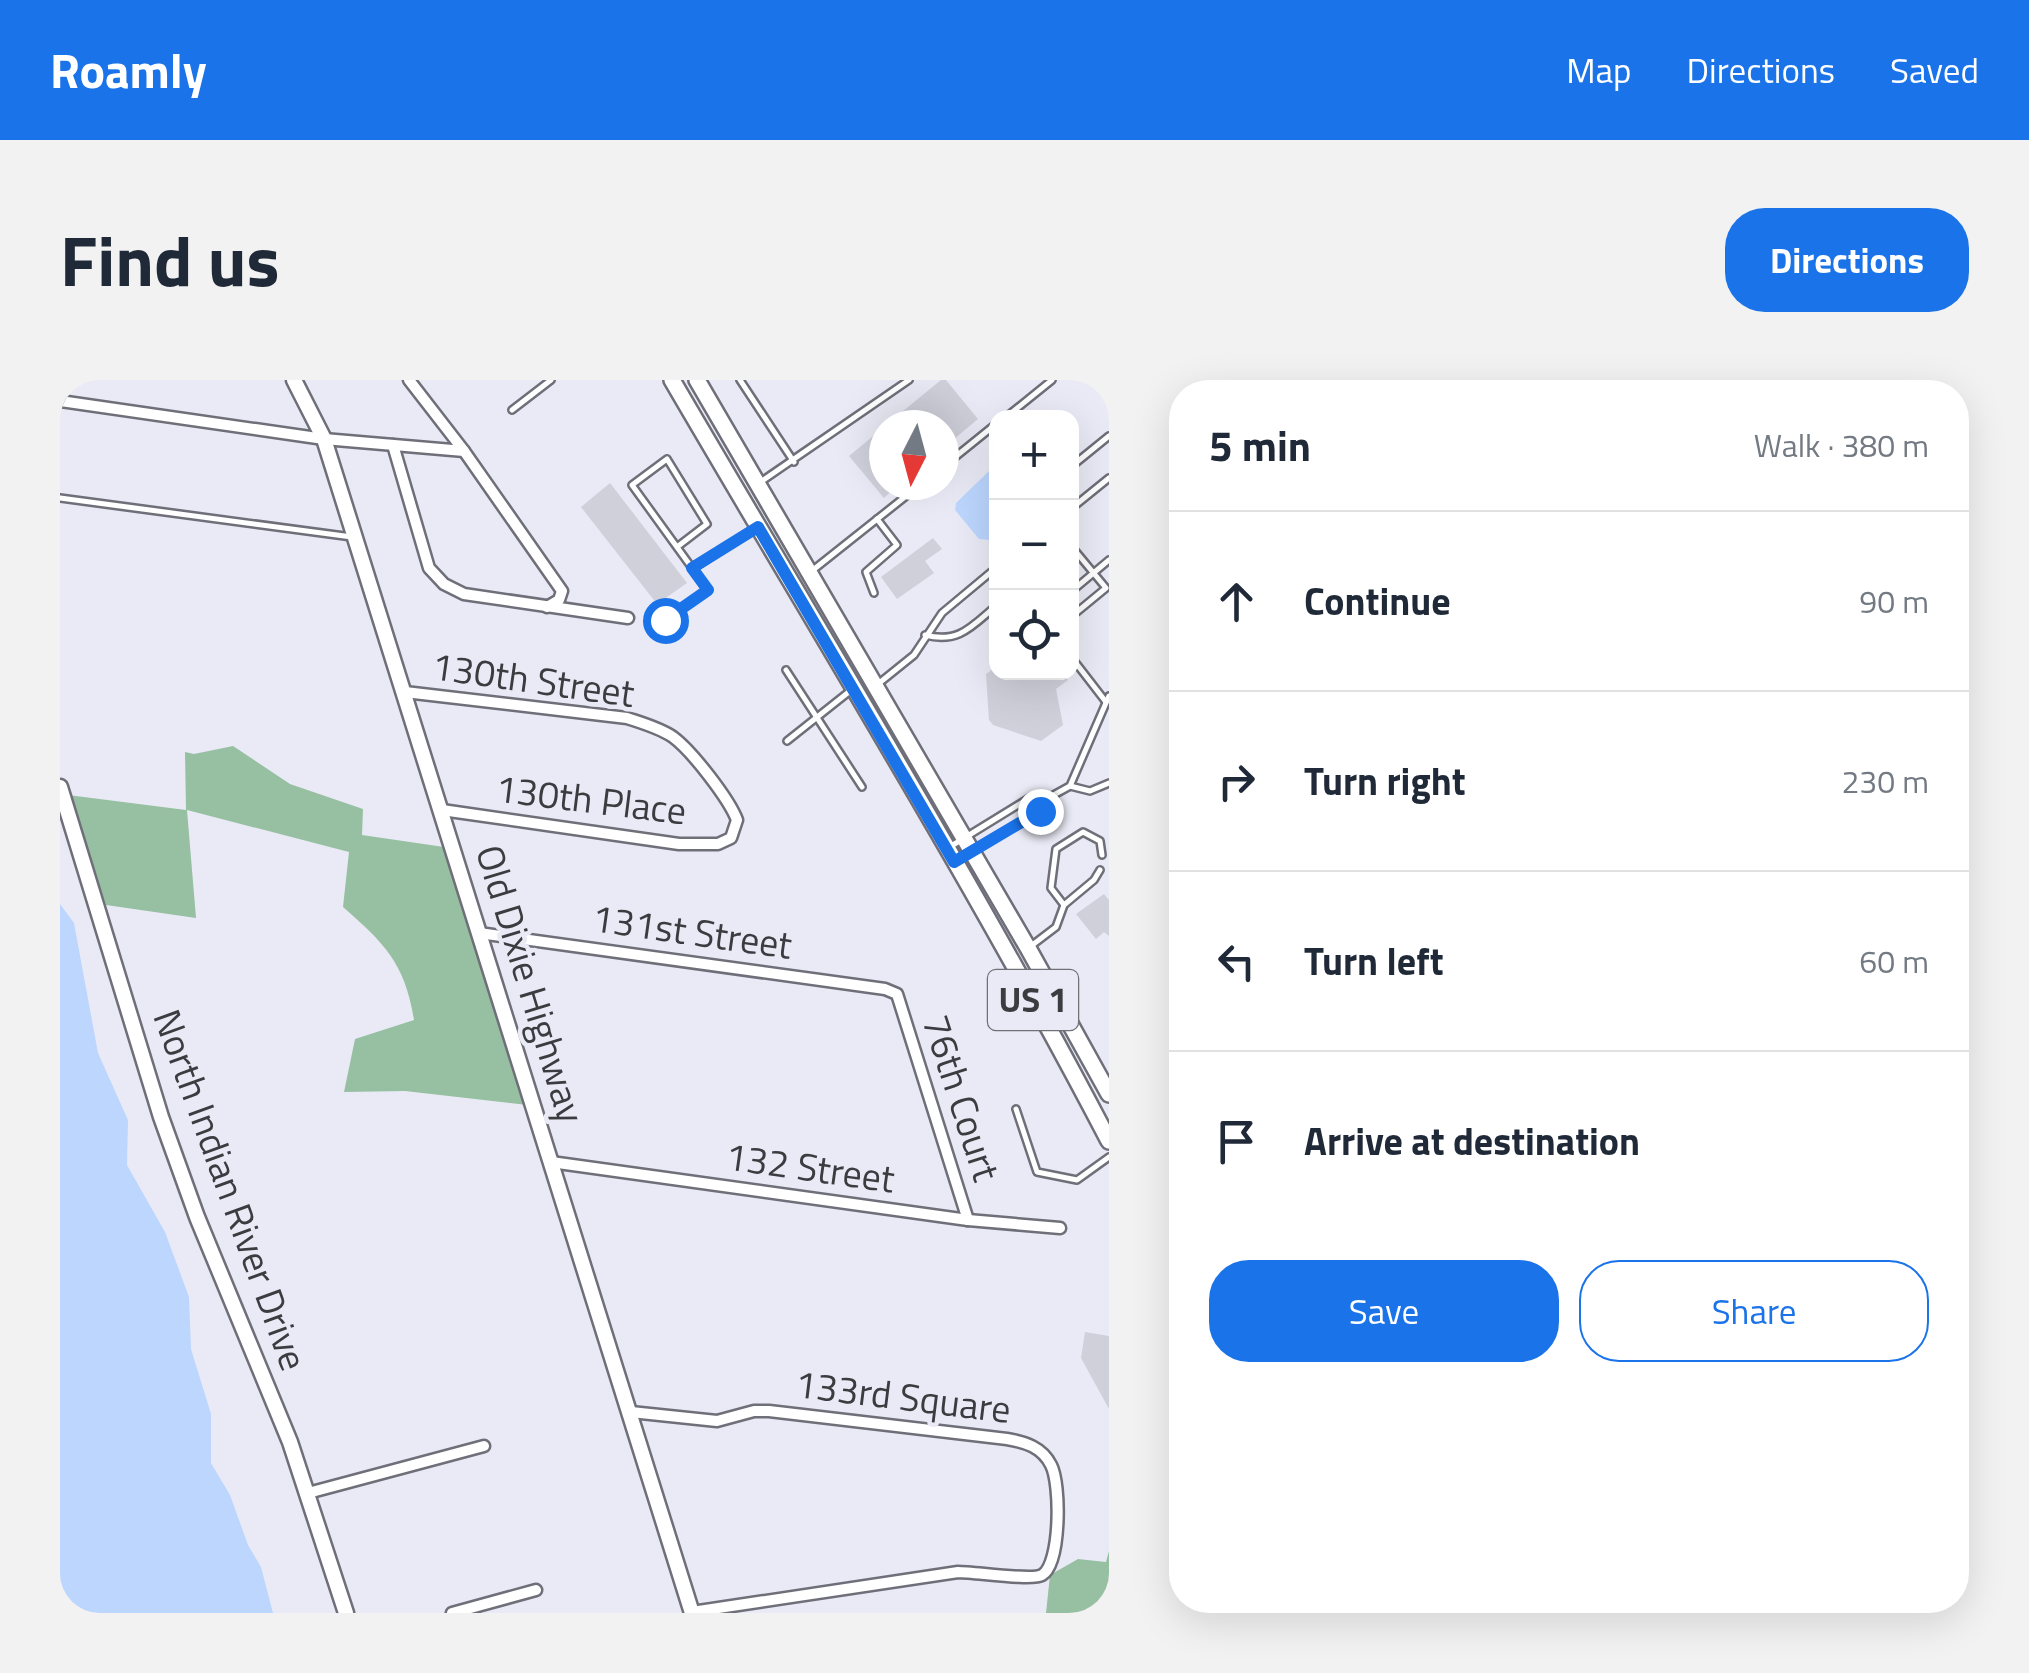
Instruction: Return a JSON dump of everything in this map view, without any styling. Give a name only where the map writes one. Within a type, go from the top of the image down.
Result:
[{"type":"main road","name":"US 1","points":[[672,380],[950,855],[1109,1142]]},
{"type":"main road","name":"US 1","points":[[697,380],[1109,1094]]},
{"type":"street","name":"Old Dixie Highway","points":[[294,380],[324,439],[692,1612]]},
{"type":"street","points":[[409,380],[562,591],[559,600],[546,608]]},
{"type":"street","points":[[60,401],[324,439],[464,451]]},
{"type":"street","points":[[393,445],[429,568],[444,584],[464,594],[628,618]]},
{"type":"street","name":"130th Street","points":[[405,692],[627,718],[652,727],[674,738],[730,802],[737,820],[731,838]]},
{"type":"street","name":"North Indian River Drive","points":[[60,787],[167,1134],[196,1217],[308,1493],[346,1613]]},
{"type":"street","name":"130th Place","points":[[442,810],[679,844],[718,844],[731,838]]},
{"type":"street","name":"131st Street","points":[[479,933],[885,989],[896,994]]},
{"type":"street","name":"76th Court","points":[[896,994],[968,1220]]},
{"type":"street","name":"132 Street","points":[[551,1162],[968,1220],[1060,1228]]},
{"type":"street","name":"133rd Square","points":[[631,1412],[717,1421],[769,1411],[1007,1439],[1030,1443],[1051,1462],[1060,1492],[1052,1565],[1044,1574],[1031,1579],[990,1572],[958,1572],[692,1612]]},
{"type":"street","points":[[308,1493],[484,1446]]},
{"type":"street","points":[[452,1613],[536,1590]]},
{"type":"lane","points":[[512,410],[551,380]]},
{"type":"lane","points":[[740,380],[794,462]]},
{"type":"lane","points":[[759,483],[910,380]]},
{"type":"lane","points":[[1015,410],[1052,380]]},
{"type":"lane","points":[[959,454],[989,430]]},
{"type":"lane","points":[[1079,460],[1109,436]]},
{"type":"lane","points":[[665,620],[708,590],[677,548],[632,485],[667,459],[707,524],[677,548]]},
{"type":"lane","points":[[1079,502],[1109,478]]},
{"type":"lane","points":[[60,498],[355,537]]},
{"type":"lane","points":[[809,573],[901,500]]},
{"type":"lane","points":[[874,593],[866,572],[896,545],[877,519]]},
{"type":"lane","points":[[692,568],[758,527]]},
{"type":"lane","points":[[1079,556],[1107,589],[1079,611]]},
{"type":"lane","points":[[1074,590],[1109,560]]},
{"type":"lane","points":[[875,686],[914,655],[942,613],[989,574]]},
{"type":"lane","points":[[925,636],[944,640],[967,630],[989,612]]},
{"type":"lane","points":[[950,855],[1040,811],[1050,797],[1070,786],[1108,699],[1079,666]]},
{"type":"lane","points":[[786,670],[862,788]]},
{"type":"lane","points":[[787,740],[853,690]]},
{"type":"lane","points":[[1070,786],[1090,791],[1109,783]]},
{"type":"lane","points":[[950,855],[1031,797],[1050,797]]},
{"type":"lane","points":[[1064,904],[1051,888],[1056,848],[1083,832],[1100,841],[1102,855]]},
{"type":"lane","points":[[1028,948],[1056,927],[1064,904],[1094,880],[1100,870]]},
{"type":"lane","points":[[1016,1110],[1036,1172],[1078,1180],[1109,1157]]},
{"type":"green space","points":[[233,746],[290,784],[363,809],[362,835],[444,847],[527,1105],[405,1091],[344,1092],[355,1039],[414,1020],[405,983],[390,956],[343,907],[349,852],[187,810],[196,918],[106,905],[68,795],[186,810],[185,752],[194,754]]},
{"type":"green space","points":[[1109,1551],[1109,1613],[1046,1613],[1050,1575],[1078,1559],[1106,1562]]},
{"type":"water","points":[[989,471],[989,540],[979,539],[955,510],[956,503]]},
{"type":"water","points":[[60,904],[74,923],[98,1053],[128,1120],[127,1165],[165,1232],[189,1297],[191,1349],[211,1414],[211,1463],[230,1495],[248,1545],[261,1567],[273,1613],[60,1613]]},
{"type":"building","points":[[946,380],[978,419],[959,435],[959,410],[904,410]]},
{"type":"building","points":[[869,439],[869,480],[849,456]]},
{"type":"building","points":[[610,483],[687,583],[657,604],[581,507]]},
{"type":"building","points":[[933,538],[942,549],[925,561],[934,573],[897,599],[881,577]]},
{"type":"building","points":[[989,672],[989,680],[1068,680],[1056,689],[1063,725],[1041,741],[993,725],[989,720],[986,674]]},
{"type":"building","points":[[1104,894],[1109,900],[1109,936],[1104,932],[1096,939],[1076,914]]},
{"type":"building","points":[[1085,1332],[1109,1336],[1109,1409],[1081,1358]]},
{"type":"route","points":[[665,620],[708,590],[692,568],[758,527],[954,862],[1040,811]]}]
